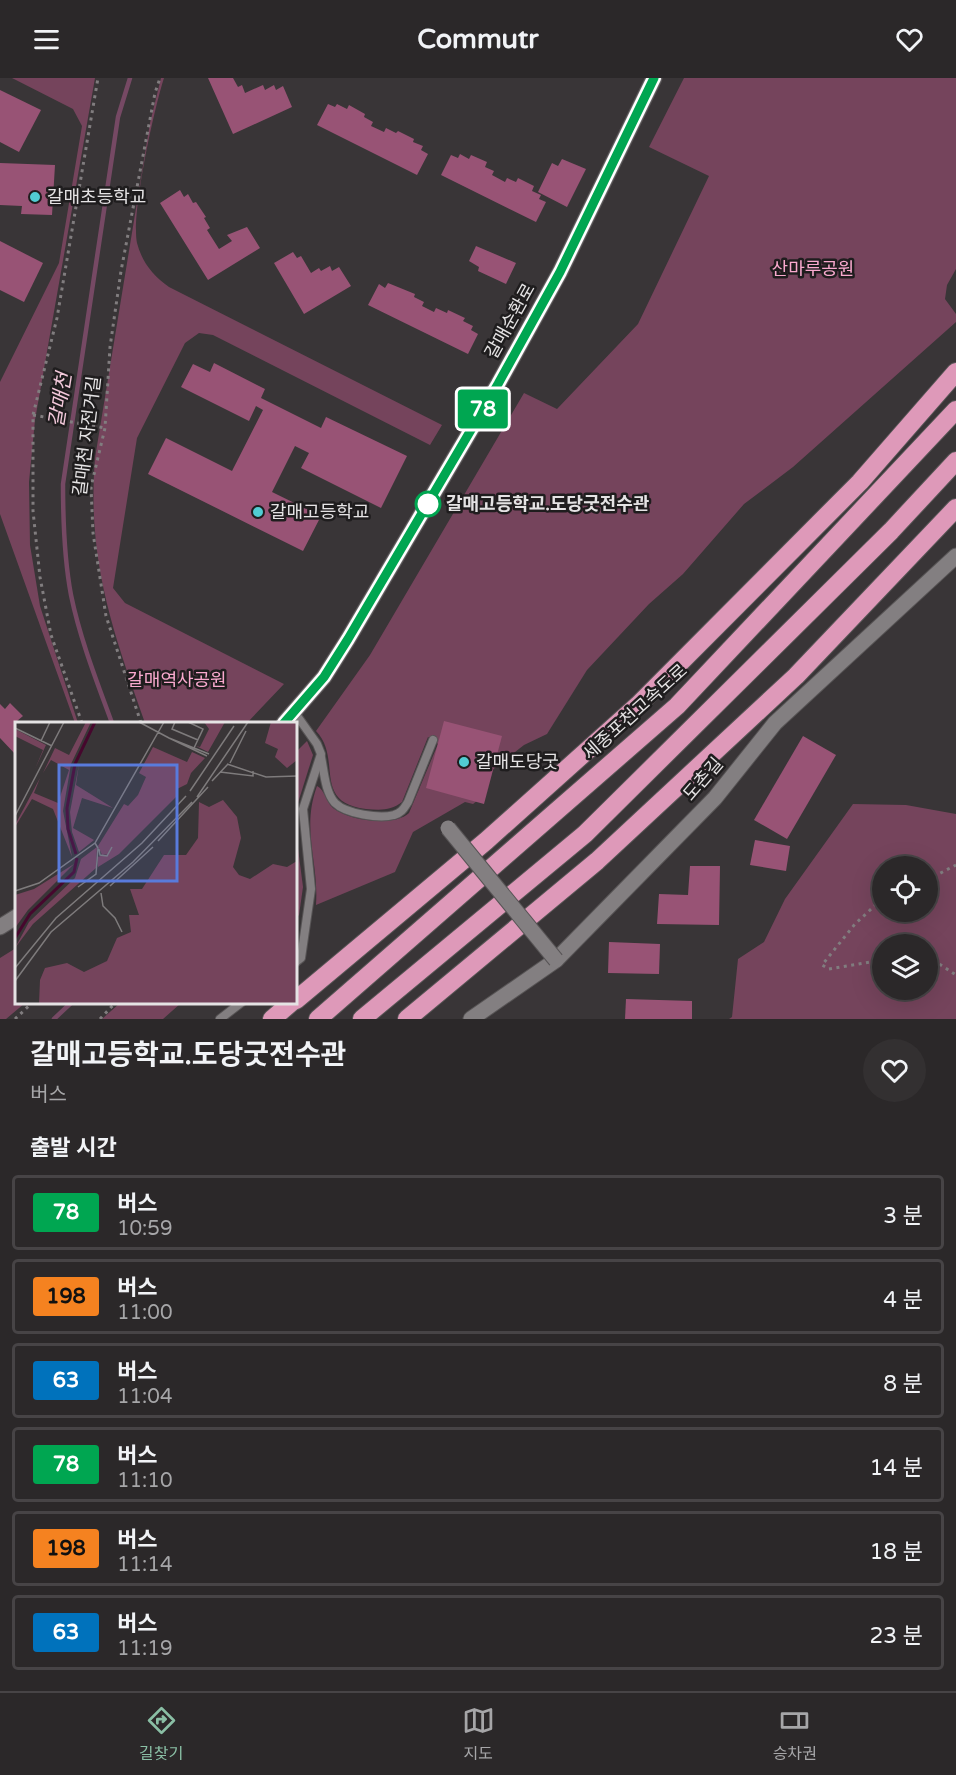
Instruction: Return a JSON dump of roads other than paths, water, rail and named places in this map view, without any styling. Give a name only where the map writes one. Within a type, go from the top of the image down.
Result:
[{"type":"highway","points":[[297,998],[486,841],[638,705],[860,482],[956,372]]},
{"type":"highway","name":"세종포천고속도로","points":[[318,1019],[677,706],[956,410]]},
{"type":"highway","points":[[362,1019],[585,834],[891,531],[956,461]]},
{"type":"highway","points":[[407,1019],[597,861],[796,676],[956,508]]},
{"type":"highway","points":[[272,1019],[290,1004]]},
{"type":"street","name":"갈매순환로","points":[[290,718],[324,677],[348,639],[498,384],[560,272],[654,78]]},
{"type":"street","name":"도촌길","points":[[471,1019],[556,960],[715,798],[775,723],[956,556]]},
{"type":"street","points":[[448,828],[556,960]]},
{"type":"street","points":[[0,927],[15,918]]},
{"type":"lane","points":[[297,724],[311,735],[321,754],[329,793],[336,804],[364,814],[394,815],[402,811],[408,802],[433,740]]},
{"type":"lane","points":[[297,961],[301,958],[311,889],[303,809],[321,754]]},
{"type":"lane","points":[[220,1019],[239,1004]]},
{"type":"waterway","name":"갈매천","points":[[112,722],[84,644],[71,595],[64,540],[63,484],[118,117],[130,78]]},
{"type":"waterway","name":"갈매천","points":[[54,1019],[70,1004]]},
{"type":"place","name":"갈매초등학교","points":[[35,197]]},
{"type":"place","name":"갈매고등학교.도당굿전수관","points":[[428,504]]},
{"type":"place","name":"갈매고등학교","points":[[258,512]]},
{"type":"place","name":"갈매도당굿","points":[[464,762]]},
{"type":"park label","name":"산마루공원","points":[[813,269]]},
{"type":"park label","name":"갈매역사공원","points":[[177,680]]}]
